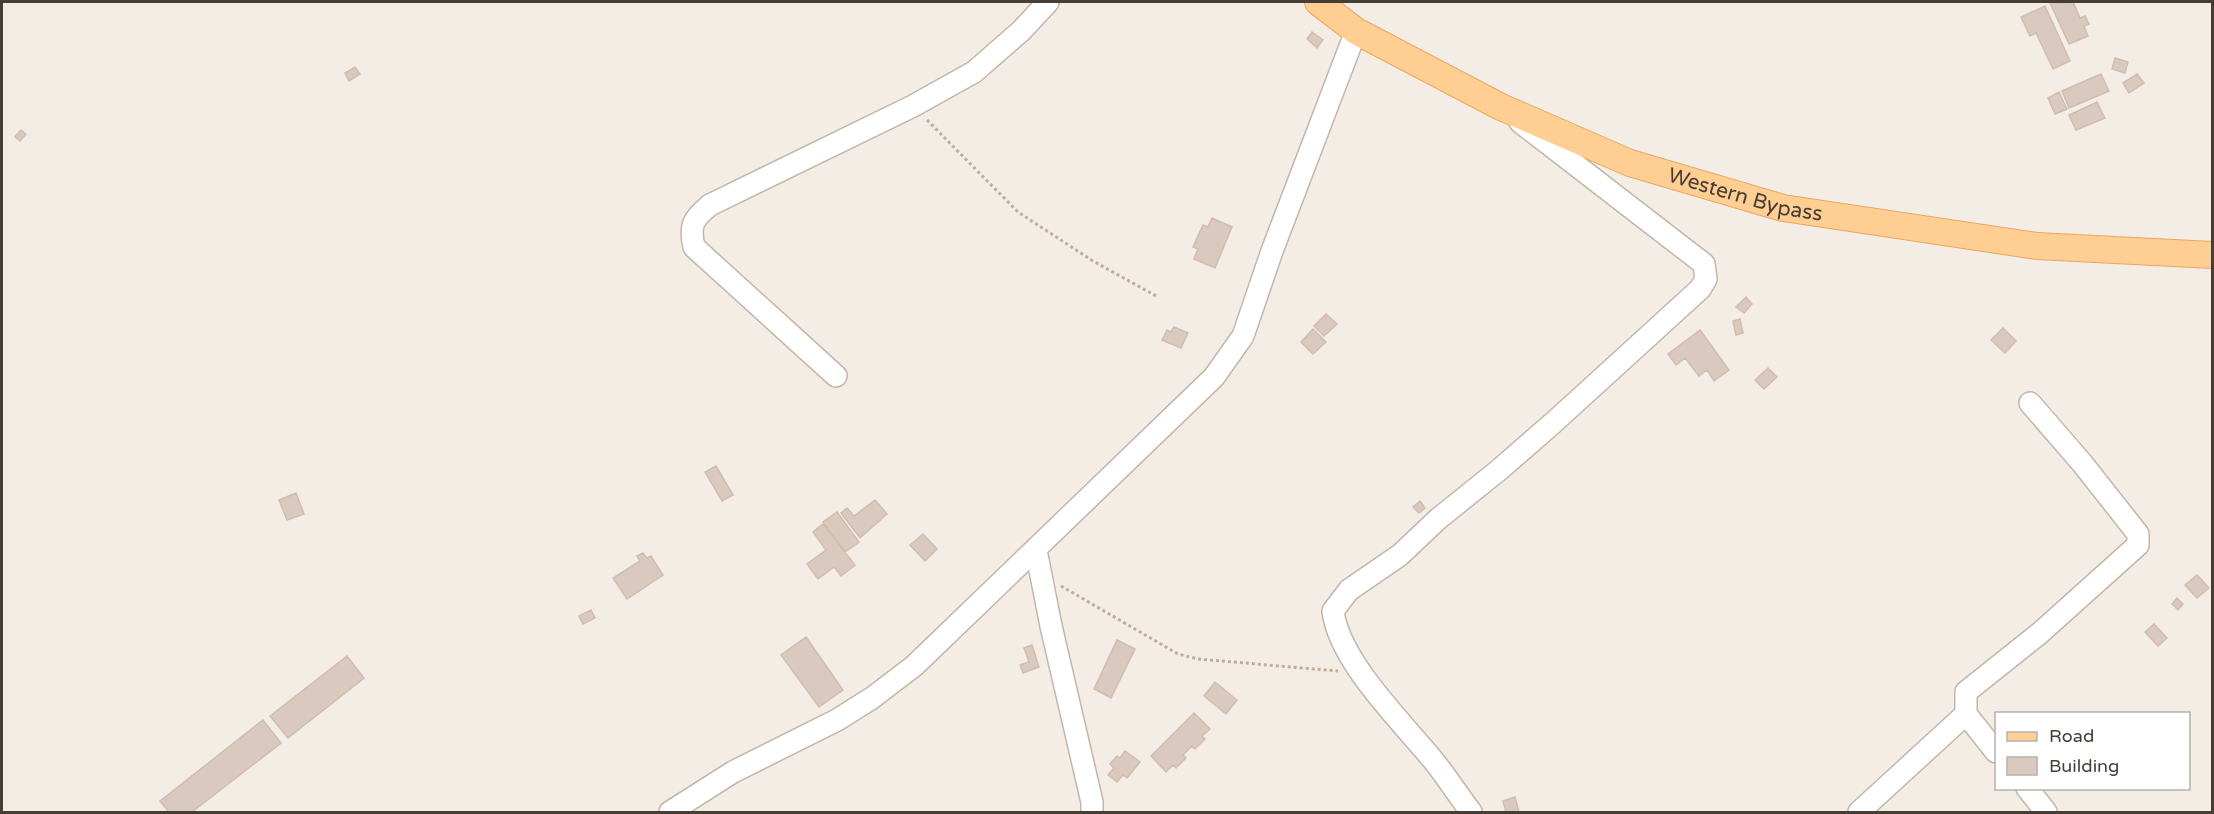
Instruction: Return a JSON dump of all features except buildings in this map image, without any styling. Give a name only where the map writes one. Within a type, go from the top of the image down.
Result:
[{"type":"main road","name":"Western Bypass","points":[[1318,2],[1356,31],[1501,107],[1630,163],[1783,207],[2037,246],[2212,255]]},
{"type":"street","points":[[836,376],[694,247],[690,230],[697,215],[710,205],[913,106],[974,72],[1021,31],[1048,2]]},
{"type":"street","points":[[670,813],[733,772],[822,729],[872,698],[914,666],[1214,377],[1243,336],[1272,251],[1356,31]]},
{"type":"street","points":[[1471,813],[1435,763],[1360,673],[1335,627],[1333,611],[1349,590],[1400,555],[1438,519],[1517,455],[1691,297],[1706,279],[1704,264],[1501,107]]},
{"type":"street","points":[[1995,751],[1966,714],[1966,693],[2040,633],[2138,545],[2138,534],[2082,463],[2030,403]]},
{"type":"street","points":[[1036,550],[1051,626],[1092,802],[1092,813]]},
{"type":"street","points":[[1859,813],[1966,714]]},
{"type":"street","points":[[2028,790],[2046,813]]},
{"type":"path","points":[[913,106],[1018,212],[1093,261],[1158,297]]},
{"type":"path","points":[[1042,575],[1178,654],[1198,659],[1360,673]]}]
